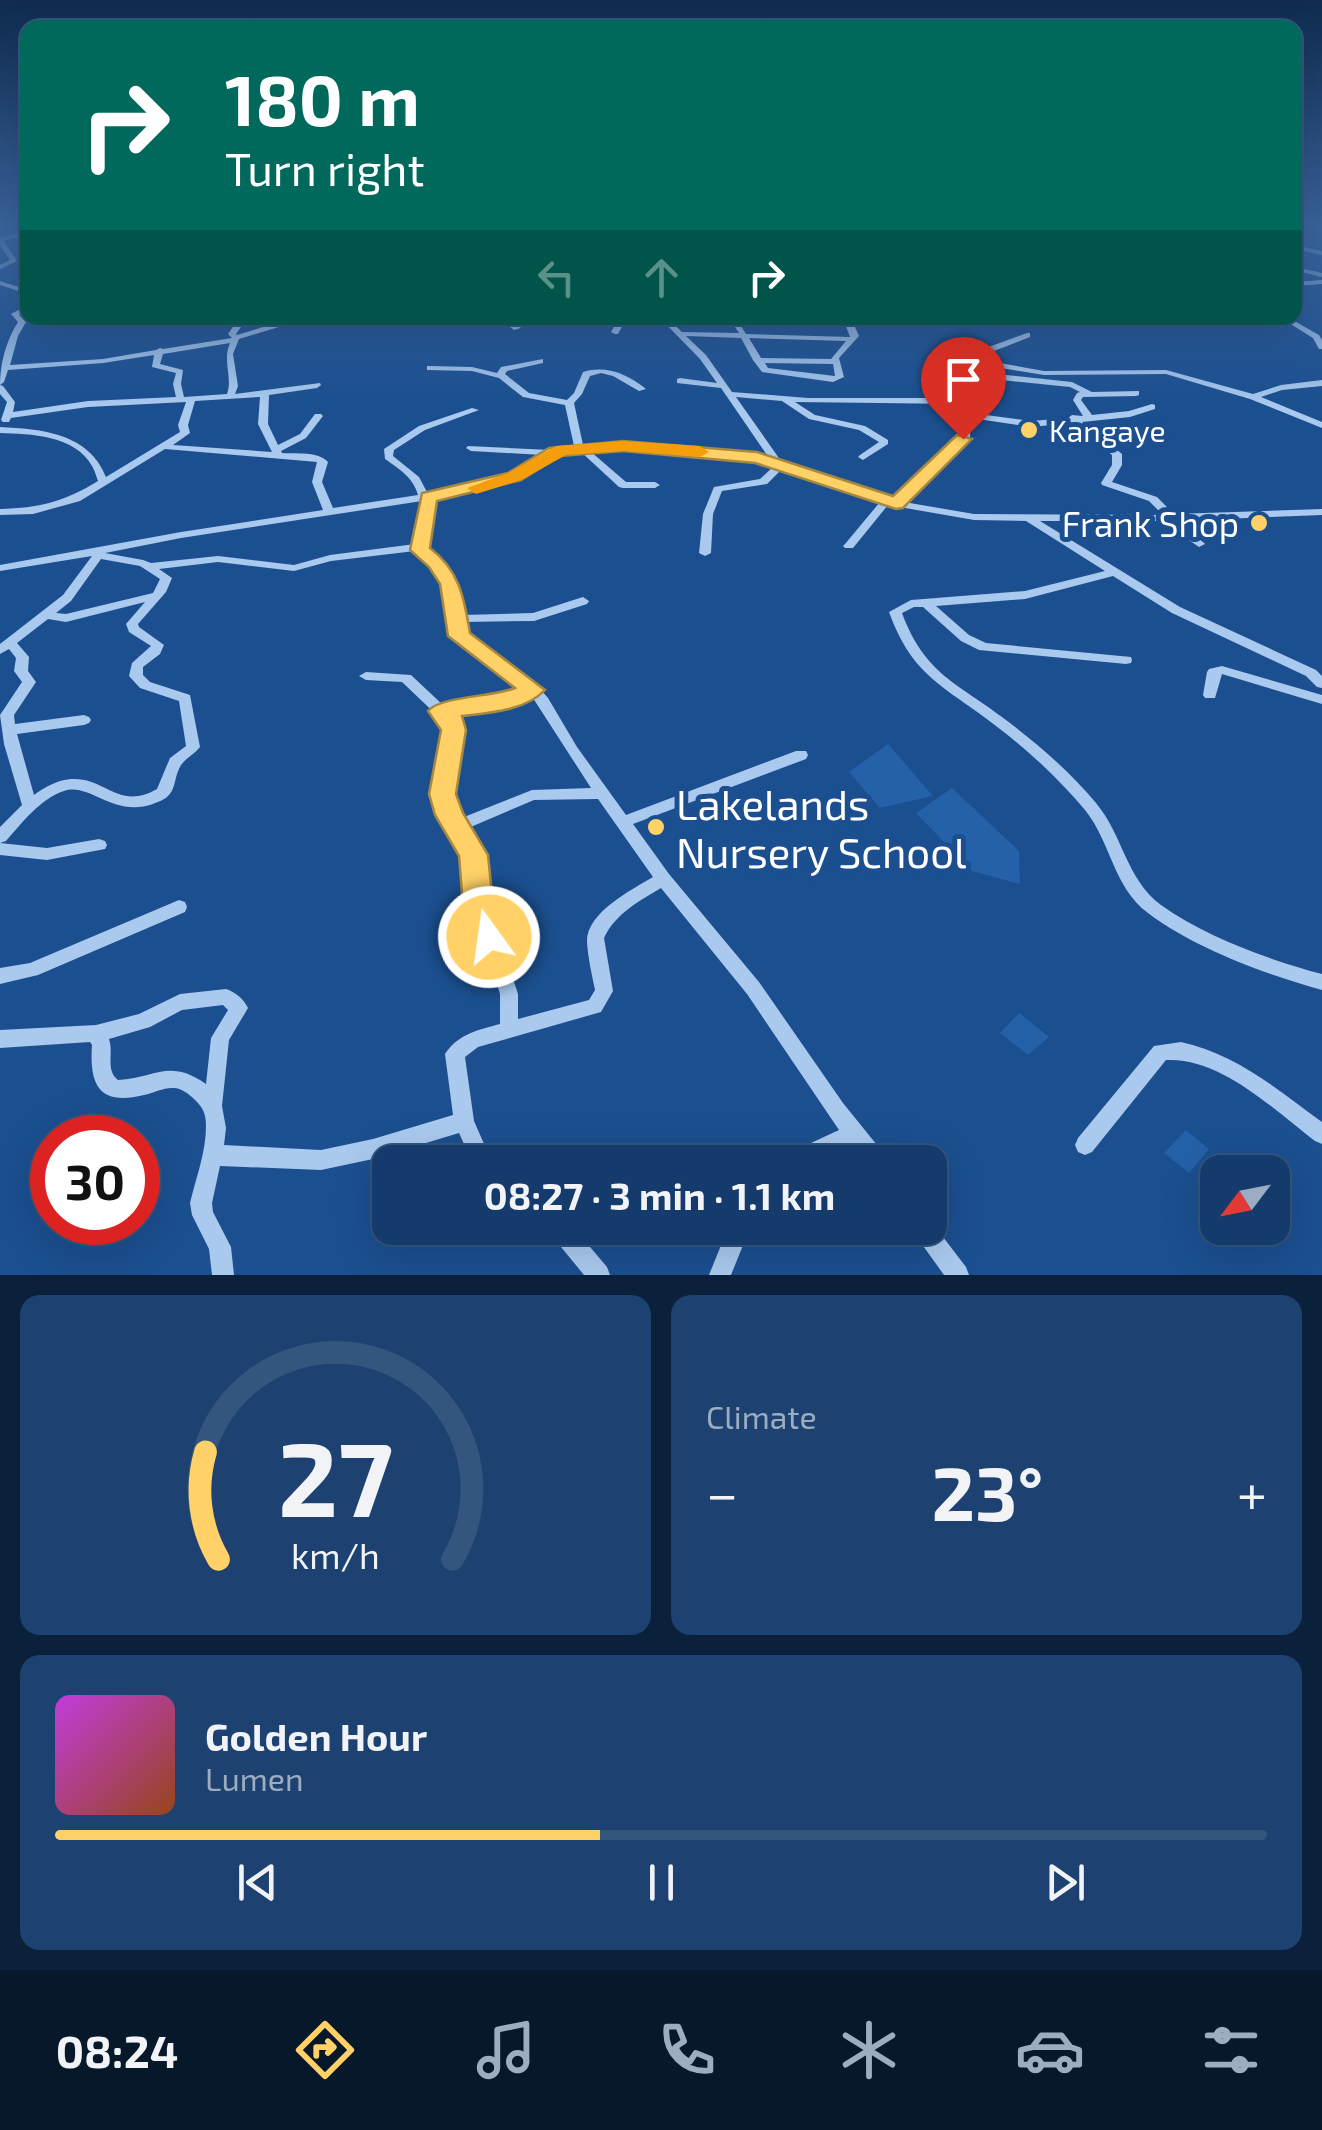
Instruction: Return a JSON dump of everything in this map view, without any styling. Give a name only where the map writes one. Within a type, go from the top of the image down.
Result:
[{"type":"street","points":[[0,428],[10,415],[12,402],[1,390],[8,368],[9,345],[20,325]]},
{"type":"street","points":[[235,339],[232,334],[238,325]]},
{"type":"street","points":[[8,368],[103,361],[235,339],[278,325]]},
{"type":"street","points":[[512,325],[516,328]]},
{"type":"street","points":[[615,332],[619,325]]},
{"type":"street","points":[[672,325],[684,334],[779,463]]},
{"type":"street","points":[[737,325],[761,368],[834,379],[840,377],[836,356],[854,339],[850,325]]},
{"type":"street","points":[[1296,325],[1316,337],[1322,348]]},
{"type":"street","points":[[684,334],[854,339]]},
{"type":"street","points":[[848,546],[967,435],[966,401],[954,380],[978,354],[1027,335]]},
{"type":"street","points":[[230,397],[234,386],[229,354],[235,339]]},
{"type":"street","points":[[0,512],[33,511],[76,499],[186,433],[186,400],[177,384],[180,372],[155,365],[160,350]]},
{"type":"street","points":[[756,360],[836,362]]},
{"type":"street","points":[[501,376],[504,369],[540,361]]},
{"type":"street","points":[[973,362],[1044,373],[1166,372],[1253,397],[1322,425]]},
{"type":"street","points":[[430,368],[472,369],[501,376],[526,394],[569,403]]},
{"type":"street","points":[[569,403],[578,394],[586,374],[594,370],[611,372],[642,388]]},
{"type":"street","points":[[962,373],[1072,385],[1088,393],[1136,393]]},
{"type":"street","points":[[680,381],[720,386]]},
{"type":"street","points":[[1253,397],[1282,388],[1322,383]]},
{"type":"street","points":[[10,415],[77,405],[230,397],[317,385]]},
{"type":"street","points":[[266,392],[263,424],[278,452]]},
{"type":"street","points":[[1088,393],[1076,400],[1088,416]]},
{"type":"street","points":[[729,394],[966,401]]},
{"type":"street","points":[[783,398],[812,417],[862,428],[884,442],[863,457]]},
{"type":"street","points":[[569,403],[581,448],[623,485],[655,485]]},
{"type":"street","points":[[967,415],[1020,423],[1130,414],[1152,408]]},
{"type":"street","points":[[420,547],[424,539],[421,524],[428,510],[426,497],[411,473],[388,457],[389,449],[422,428],[476,410]]},
{"type":"street","points":[[278,452],[304,436],[318,416]]},
{"type":"street","points":[[1072,418],[1118,454],[1117,465],[1106,483],[1153,499],[1168,518],[1199,544]]},
{"type":"street","points":[[0,428],[54,435],[82,450],[95,464],[102,480]]},
{"type":"street","points":[[471,448],[552,453],[646,446],[779,463],[938,514],[1028,519],[1322,512]]},
{"type":"street","points":[[166,447],[278,452],[322,460],[316,482],[330,511]]},
{"type":"street","points":[[0,568],[466,491],[515,476],[552,453]]},
{"type":"street","points":[[706,553],[708,514],[718,489],[763,482],[779,463]]},
{"type":"street","points":[[95,464],[124,468]]},
{"type":"street","points":[[1028,519],[1176,610],[1311,673],[1322,684]]},
{"type":"street","points":[[100,552],[152,566],[218,558],[294,568],[330,558],[420,547]]},
{"type":"street","points":[[420,547],[450,584],[464,642],[532,690],[663,879],[753,988],[865,1145]]},
{"type":"street","points":[[30,807],[8,730],[9,710],[28,682],[21,671],[23,656],[5,646],[67,598],[100,552]]},
{"type":"street","points":[[0,837],[6,824],[69,783],[115,802],[158,796],[166,789],[174,763],[194,747],[185,698],[145,686],[136,676],[137,666],[158,645],[133,629],[132,624],[166,584],[166,578],[152,566]]},
{"type":"street","points":[[1113,572],[1025,595],[905,606],[896,612],[926,668],[948,689],[1011,731],[1090,806],[1143,900],[1218,942],[1288,973],[1322,982]]},
{"type":"street","points":[[47,615],[66,618],[157,595]]},
{"type":"street","points":[[457,619],[534,618],[582,602]]},
{"type":"street","points":[[927,604],[965,638],[982,647],[1126,660]]},
{"type":"street","points":[[1210,694],[1213,674],[1222,670],[1322,700]]},
{"type":"street","points":[[366,676],[406,678],[452,720],[454,730],[442,794],[474,855],[477,894],[509,994],[509,1031]]},
{"type":"street","points":[[440,711],[502,703],[532,690]]},
{"type":"street","points":[[8,730],[84,720]]},
{"type":"street","points":[[624,822],[801,756]]},
{"type":"street","points":[[457,826],[532,796],[604,793]]},
{"type":"street","points":[[0,849],[47,854],[99,844]]},
{"type":"street","points":[[474,1145],[464,1122],[455,1054],[472,1040],[589,1009],[598,1002],[604,991],[597,930],[628,902],[663,879]]},
{"type":"street","points":[[0,976],[32,970],[179,907]]},
{"type":"street","points":[[0,1039],[96,1034],[143,1021],[180,1002],[226,997],[239,1008],[220,1038],[214,1102],[217,1120],[201,1203],[220,1247],[223,1275]]},
{"type":"street","points":[[96,1034],[102,1043],[98,1070],[104,1085],[124,1092],[137,1091],[173,1078],[205,1092],[214,1102]]},
{"type":"street","points":[[1085,1145],[1161,1052],[1184,1048],[1222,1064],[1322,1134]]},
{"type":"street","points":[[212,1156],[294,1161],[349,1156],[464,1122]]},
{"type":"street","points":[[829,1145],[855,1133]]},
{"type":"street","points":[[574,1245],[598,1275]]},
{"type":"street","points":[[720,1275],[732,1245]]},
{"type":"street","points":[[936,1245],[958,1275]]},
{"type":"shaded area","points":[[888,744],[933,796],[880,808],[849,772]]},
{"type":"shaded area","points":[[952,788],[1019,851],[1020,884],[972,871],[916,813]]},
{"type":"shaded area","points":[[1019,1013],[1049,1037],[1028,1055],[1000,1033]]},
{"type":"shaded area","points":[[1186,1130],[1209,1149],[1200,1155],[1189,1173],[1164,1153]]},
{"type":"slow traffic","points":[[476,488],[527,471],[550,453],[562,450],[646,446],[700,452]]},
{"type":"place","name":"Kangaye","points":[[1029,430]]},
{"type":"place","name":"Frank Shop","points":[[1259,523]]},
{"type":"place","name":"Lakelands Nursery School","points":[[656,827]]},
{"type":"route","points":[[489,937],[477,894],[474,855],[449,815],[442,794],[454,730],[452,720],[440,711],[502,703],[532,690],[460,636],[450,584],[436,563],[420,550],[425,535],[421,524],[430,504],[428,497],[466,491],[515,476],[555,451],[646,446],[757,458],[813,473],[896,504],[963,439]]}]
